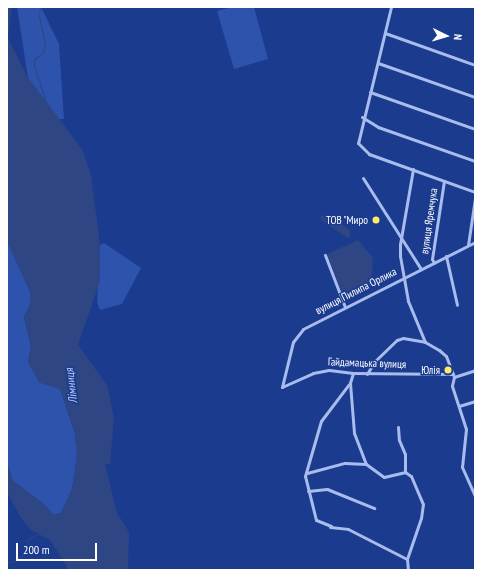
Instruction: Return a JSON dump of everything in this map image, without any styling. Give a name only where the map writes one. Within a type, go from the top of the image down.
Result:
[{"type":"street","points":[[391,7],[378,63],[362,117],[358,143],[369,154],[475,192]]},
{"type":"street","points":[[385,33],[475,65]]},
{"type":"street","points":[[378,63],[475,97]]},
{"type":"street","points":[[370,92],[475,129]]},
{"type":"street","points":[[362,117],[378,127],[475,161]]},
{"type":"street","points":[[413,169],[402,241],[400,244],[402,278],[419,332],[425,342]]},
{"type":"street","points":[[363,178],[421,269]]},
{"type":"street","name":"вулиця Яремчука","points":[[434,263],[432,258],[444,181]]},
{"type":"street","points":[[468,245],[475,198]]},
{"type":"street","name":"вулиця Пилипа Орлика","points":[[282,387],[287,362],[297,335],[303,329],[475,242]]},
{"type":"street","points":[[325,255],[345,307]]},
{"type":"street","points":[[446,256],[458,305]]},
{"type":"street","points":[[367,374],[374,362],[397,340],[408,339],[425,342],[446,356],[453,375],[452,386],[466,429],[462,467],[475,496]]},
{"type":"street","name":"Гайдамацька вулиця","points":[[282,387],[321,371],[367,374],[453,375],[475,370]]},
{"type":"street","points":[[353,373],[350,383],[321,421],[306,473],[308,491],[316,520],[330,526],[348,529],[407,559]]},
{"type":"street","points":[[350,383],[354,432],[366,464]]},
{"type":"street","points":[[459,406],[475,401]]},
{"type":"street","points":[[398,427],[400,442],[405,454],[405,472],[416,485],[423,511],[407,559],[408,570]]},
{"type":"street","points":[[306,473],[345,463],[366,464],[384,477],[405,472]]},
{"type":"street","points":[[308,491],[327,489],[374,508]]},
{"type":"shaded area","points":[[17,7],[41,7],[59,44],[64,119],[59,119],[28,78]]},
{"type":"shaded area","points":[[232,7],[254,7],[268,59],[234,69],[217,11]]},
{"type":"shaded area","points":[[8,241],[30,292],[31,302],[24,317],[31,347],[28,362],[39,382],[60,389],[75,434],[77,456],[72,489],[61,513],[53,515],[44,504],[13,481],[7,463]]},
{"type":"shaded area","points":[[104,243],[141,268],[122,304],[100,310],[97,302],[100,245]]},
{"type":"water","name":"Лімниця","points":[[7,7],[12,7],[8,38],[28,78],[82,149],[91,175],[100,245],[100,281],[78,345],[107,385],[114,418],[110,464],[105,464],[117,513],[129,532],[128,570],[69,570],[50,540],[31,530],[21,518],[7,492],[7,463],[13,481],[44,504],[53,515],[61,513],[72,489],[77,456],[75,434],[60,389],[39,382],[28,362],[31,347],[24,317],[31,302],[30,292],[7,242]]},
{"type":"water","points":[[326,214],[350,230],[350,237],[347,238],[321,220],[320,217]]},
{"type":"water","points":[[358,240],[373,258],[371,286],[360,295],[345,300],[327,254]]},
{"type":"waterway","points":[[40,7],[39,16],[45,45],[42,54],[35,58],[34,66],[47,105]]},
{"type":"waterway","points":[[7,562],[13,562],[25,554],[27,540],[35,535],[41,534]]},
{"type":"place","name":"ТОВ \"Миро","points":[[376,220]]},
{"type":"place","name":"Юлія","points":[[448,370]]}]
